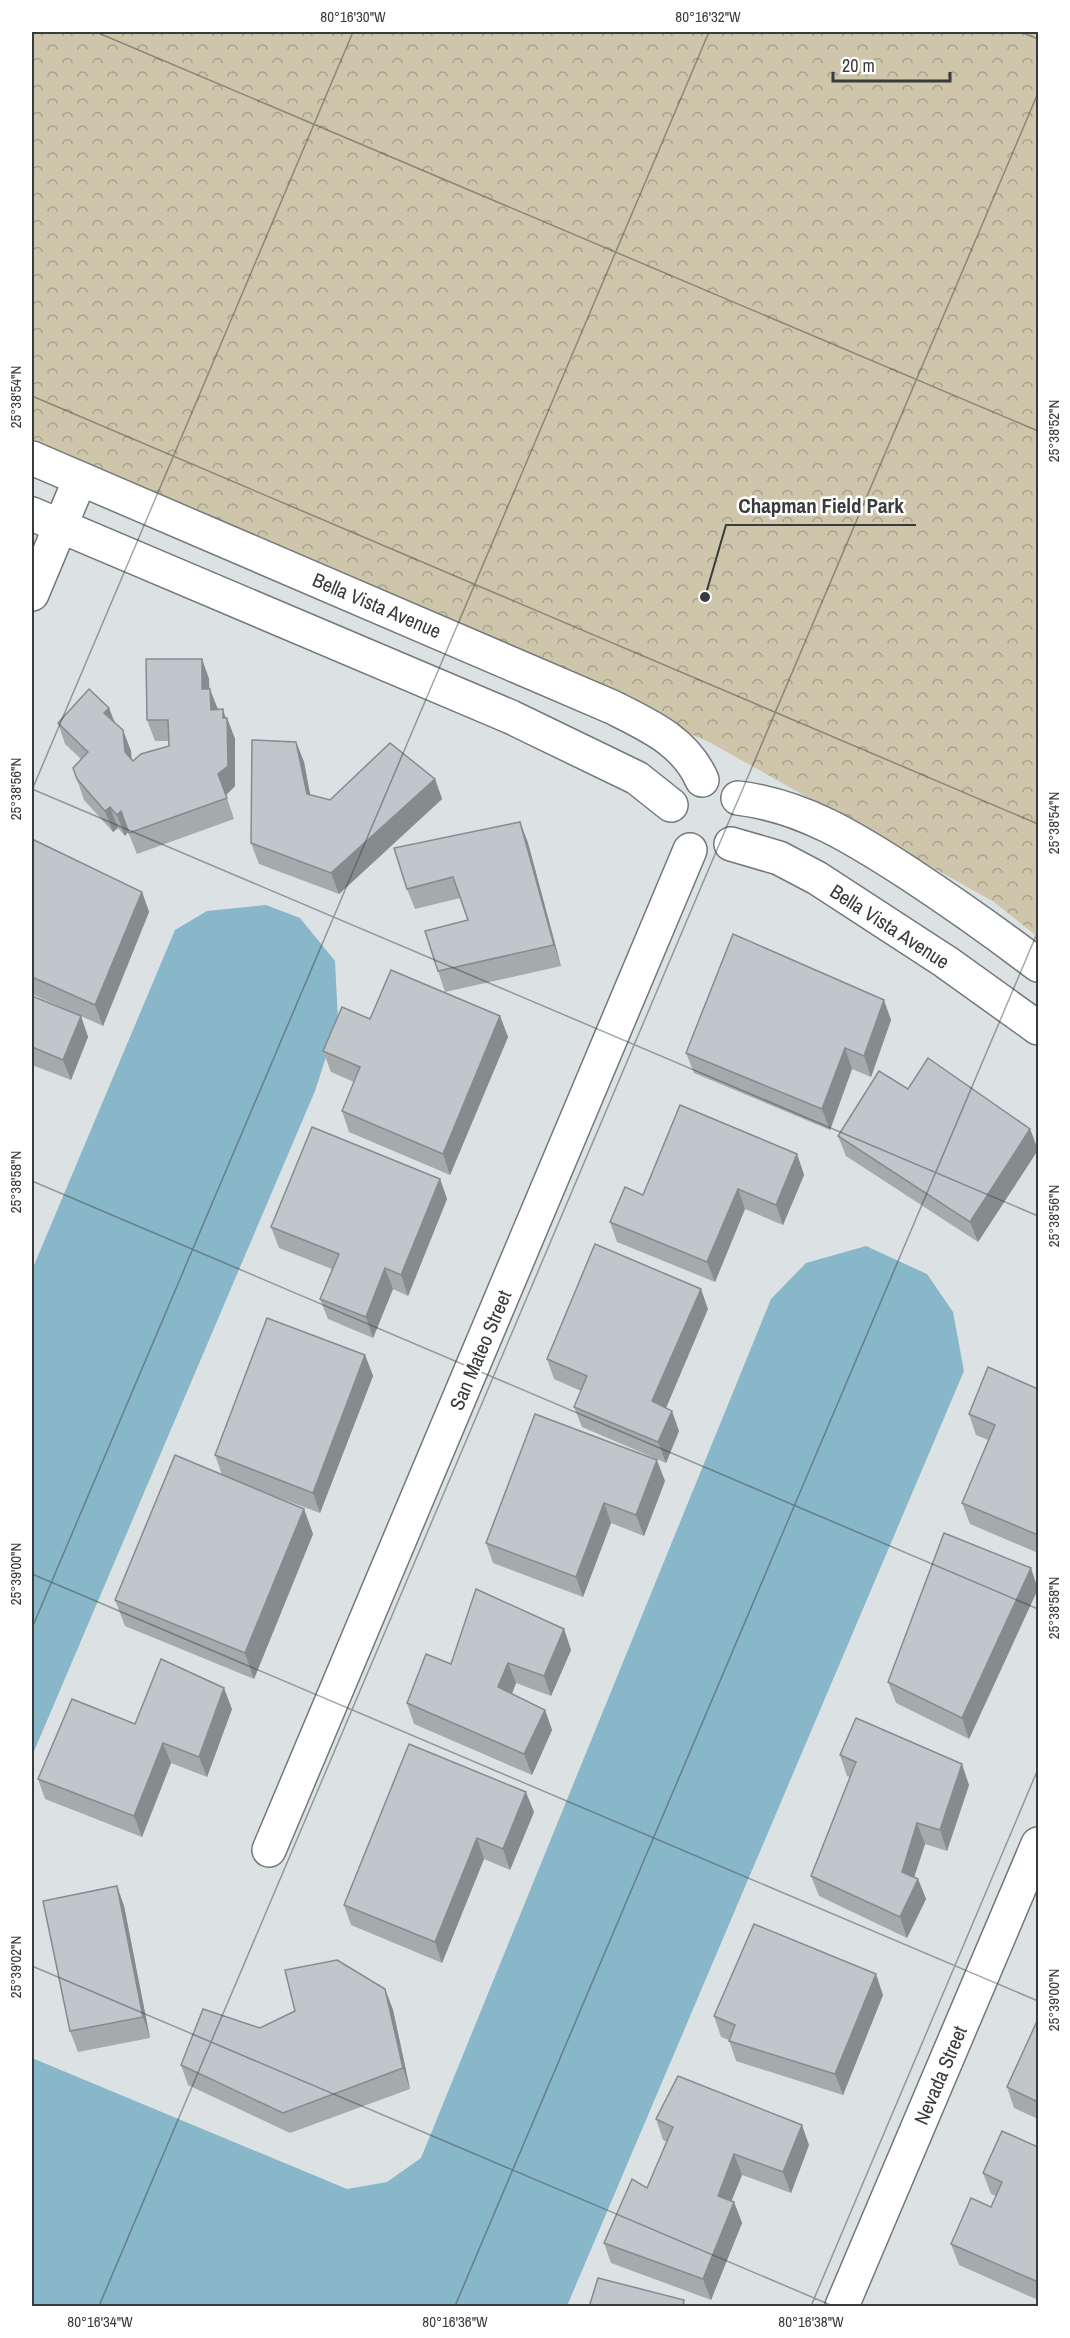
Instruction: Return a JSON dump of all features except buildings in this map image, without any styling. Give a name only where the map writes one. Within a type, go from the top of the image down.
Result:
[{"type":"street","name":"Bella Vista Avenue","points":[[32,458],[612,707],[666,736],[694,762],[702,780]]},
{"type":"street","points":[[32,594],[46,520],[80,479]]},
{"type":"street","points":[[46,520],[520,721],[637,778],[671,805]]},
{"type":"street","points":[[738,798],[743,818],[741,829],[731,844],[710,854],[690,850],[675,836],[670,826],[671,805],[683,789],[702,780],[723,784],[738,798],[793,809],[853,837],[940,893],[1038,965]]},
{"type":"street","name":"Bella Vista Avenue","points":[[731,844],[778,858],[818,878],[946,962],[1038,1028]]},
{"type":"street","name":"San Mateo Street","points":[[269,1850],[690,850]]},
{"type":"street","name":"Nevada Street","points":[[842,2307],[1038,1844]]},
{"type":"green space","points":[[32,32],[1038,32],[1038,937],[994,902],[711,743],[32,450]]},
{"type":"water","points":[[266,905],[300,918],[335,961],[338,1020],[315,1091],[32,1756],[32,1270],[175,930],[207,911]]},
{"type":"water","points":[[866,1246],[927,1274],[953,1312],[964,1371],[567,2306],[32,2306],[32,2058],[347,2189],[387,2182],[421,2158],[771,1299],[806,1263]]},
{"type":"place","name":"Chapman Field Park","points":[[705,597]]}]
